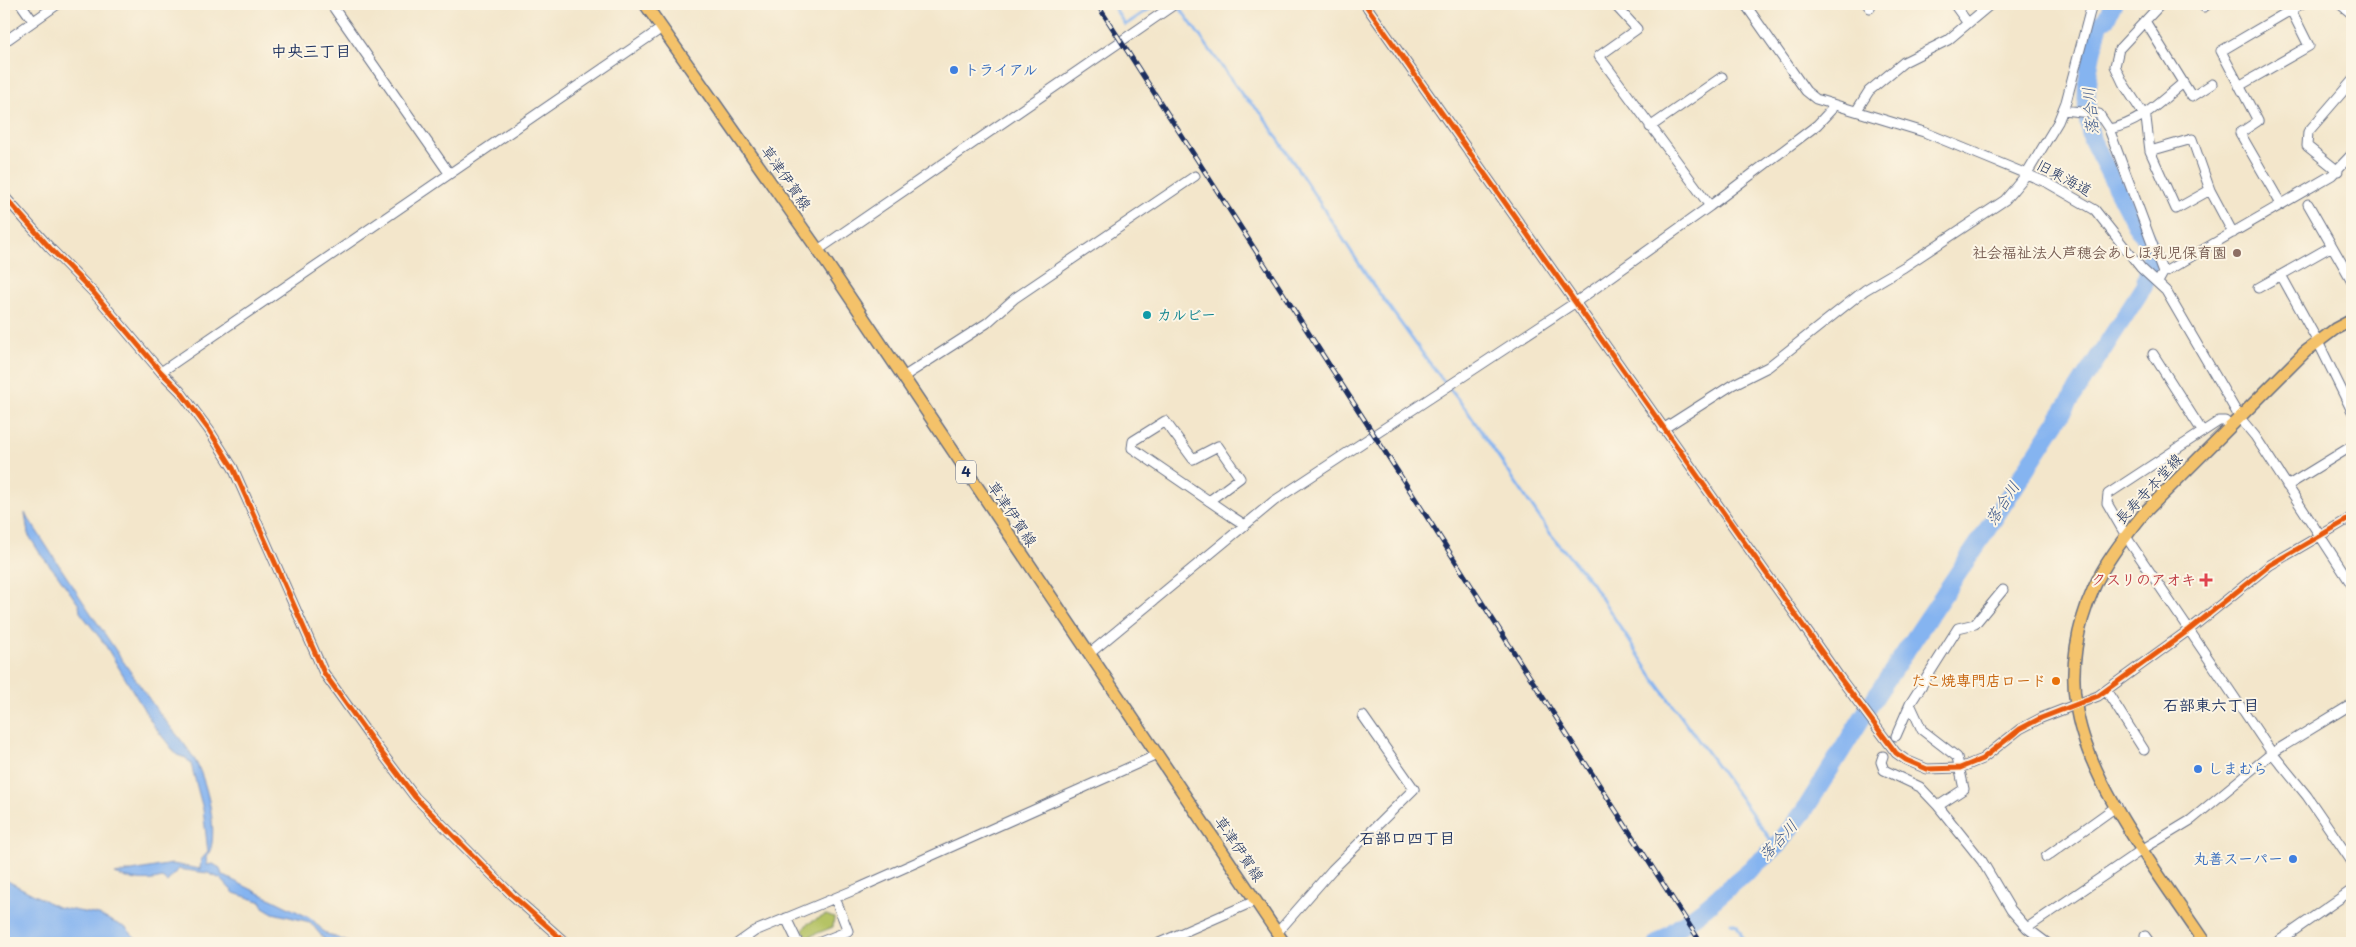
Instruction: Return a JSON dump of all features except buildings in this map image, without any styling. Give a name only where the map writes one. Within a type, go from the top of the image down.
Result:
[{"type":"main road","name":"草津伊賀線","points":[[645,4],[818,250],[1284,943]]},
{"type":"main road","name":"長寿寺本堂線","points":[[2205,943],[2102,783],[2083,736],[2076,705],[2074,654],[2093,590],[2126,536],[2146,512],[2305,352],[2352,320]]},
{"type":"street","points":[[21,4],[33,21]]},
{"type":"street","points":[[4,42],[58,4]]},
{"type":"street","points":[[331,4],[449,173]]},
{"type":"street","points":[[818,250],[1175,4]]},
{"type":"street","points":[[1365,4],[1873,725],[1890,747],[1906,760],[1927,769],[1960,768],[1982,759],[2020,729],[2040,718],[2076,705],[2106,690],[2189,630],[2270,565],[2320,537],[2352,516]]},
{"type":"street","points":[[1614,4],[1637,29],[1599,56],[1710,206]]},
{"type":"street","name":"旧東海道","points":[[1745,4],[1806,91],[1816,99],[1924,132],[2048,183],[2095,210],[2141,268],[2156,280],[2178,310],[2240,418],[2255,436],[2352,585]]},
{"type":"street","points":[[1954,4],[1967,22]]},
{"type":"street","points":[[1857,110],[1869,91],[1904,62],[1948,40],[1967,22],[1991,4]]},
{"type":"street","points":[[1664,429],[1732,385],[1768,366],[1865,290],[2005,200],[2026,175],[2058,122],[2092,4]]},
{"type":"street","points":[[2161,4],[2120,49],[2115,66],[2123,83],[2144,115],[2150,151],[2176,210],[2210,190]]},
{"type":"street","points":[[2202,4],[2204,6],[2208,4]]},
{"type":"street","points":[[2281,204],[2240,133],[2258,121],[2221,50],[2301,4]]},
{"type":"street","points":[[2340,4],[2352,14]]},
{"type":"street","points":[[2239,86],[2309,46],[2291,10]]},
{"type":"street","points":[[2145,20],[2192,97],[2212,84]]},
{"type":"street","points":[[161,372],[662,28]]},
{"type":"street","points":[[1650,126],[1722,77]]},
{"type":"street","points":[[2338,171],[2307,146],[2308,132],[2352,81]]},
{"type":"street","points":[[2109,129],[2126,126],[2144,115],[2183,83]]},
{"type":"street","points":[[1089,654],[1274,501],[1576,302],[1710,206],[1817,125],[1832,110],[1833,105]]},
{"type":"street","points":[[2063,110],[2099,114],[2109,129],[2113,146],[2164,273]]},
{"type":"street","points":[[2150,151],[2192,139],[2210,190],[2232,233]]},
{"type":"street","points":[[2156,280],[2164,273],[2338,171],[2352,154]]},
{"type":"street","points":[[903,377],[987,323],[1015,298],[1195,176]]},
{"type":"street","points":[[4,196],[50,248],[94,293],[161,372],[180,391],[209,430],[233,468],[324,673],[372,740],[415,797],[512,895],[566,943]]},
{"type":"street","points":[[2308,204],[2352,281]]},
{"type":"street","points":[[2258,288],[2332,246]]},
{"type":"street","points":[[2281,275],[2318,342],[2352,411]]},
{"type":"street","points":[[2152,354],[2202,431]]},
{"type":"street","points":[[1209,501],[1240,478],[1218,446],[1193,459],[1165,421],[1133,442],[1132,448],[1209,501],[1245,525]]},
{"type":"street","points":[[2230,428],[2225,421],[2219,421],[2202,431],[2108,494],[2107,503],[2126,536],[2272,753],[2307,796],[2352,862]]},
{"type":"street","points":[[2287,486],[2352,446]]},
{"type":"street","points":[[1896,736],[1910,704],[1958,628],[1975,624],[2003,590]]},
{"type":"street","points":[[2106,690],[2144,750]]},
{"type":"street","points":[[1910,704],[1922,730],[1957,757],[1964,789],[1938,806]]},
{"type":"street","points":[[2027,928],[2143,848],[2191,820],[2272,753],[2352,704]]},
{"type":"street","points":[[1277,933],[1332,870],[1414,789],[1363,716]]},
{"type":"street","points":[[738,943],[755,931],[1157,755]]},
{"type":"street","points":[[1883,756],[1881,762],[1884,770],[1920,787],[1938,806],[1982,861],[1998,890],[2027,928],[2047,943]]},
{"type":"street","points":[[2046,857],[2116,806]]},
{"type":"street","points":[[2276,943],[2352,890]]},
{"type":"street","points":[[818,943],[848,931],[834,898]]},
{"type":"street","points":[[1159,943],[1255,900]]},
{"type":"street","points":[[786,918],[798,943]]},
{"type":"green space","points":[[826,915],[834,918],[833,927],[808,937],[803,930],[807,924]]},
{"type":"water","points":[[25,513],[121,658],[154,706],[189,750],[198,766],[207,793],[212,823],[213,837],[211,849],[206,858],[207,865],[213,864],[220,868],[222,875],[312,919],[325,933],[350,943],[324,943],[315,940],[324,939],[310,922],[273,913],[263,907],[262,902],[234,893],[221,879],[208,873],[178,869],[167,882],[162,878],[138,880],[115,874],[172,864],[200,869],[201,860],[208,852],[203,809],[191,764],[186,758],[177,755],[154,726],[104,643],[80,612],[79,605],[41,555],[28,534]]},
{"type":"water","points":[[4,879],[57,907],[99,915],[126,928],[141,943],[4,943]]},
{"type":"waterway","points":[[1112,4],[1125,25],[1157,4]]},
{"type":"waterway","points":[[1177,4],[1243,96],[1262,114],[1371,282],[1428,361],[1468,412],[1552,536],[1591,582],[1656,682],[1776,847]]},
{"type":"waterway","name":"落合川","points":[[1658,943],[1706,907],[1776,847],[1804,811],[1877,694],[1983,536],[2144,286],[2150,256],[2147,241],[2137,228],[2092,140],[2087,110],[2087,81],[2092,52],[2100,23],[2106,19],[2113,4]]},
{"type":"waterway","points":[[1731,923],[1737,925],[1745,943]]},
{"type":"railway","points":[[1097,4],[1701,943]]},
{"type":"cycle path","points":[[1365,4],[1840,678],[1896,753],[1906,760],[1927,769],[1960,768],[1982,759],[2020,729],[2041,718],[2098,696],[2189,630],[2270,565],[2352,517]]},
{"type":"cycle path","points":[[4,196],[50,248],[94,293],[161,372],[180,391],[209,430],[233,468],[324,673],[372,740],[415,797],[512,895],[566,943]]},
{"type":"place","name":"トライアル","points":[[954,70]]},
{"type":"place","name":"社会福祉法人芦穂会あしほ乳児保育園","points":[[2237,253]]},
{"type":"place","name":"カルビー","points":[[1147,315]]},
{"type":"place","name":"クスリのアオキ","points":[[2206,580]]},
{"type":"place","name":"たこ焼専門店ロード","points":[[2056,681]]},
{"type":"place","name":"しまむら","points":[[2198,769]]},
{"type":"place","name":"丸善スーパー","points":[[2293,859]]},
{"type":"district","name":"中央三丁目","points":[[311,51]]},
{"type":"district","name":"石部東六丁目","points":[[2211,705]]},
{"type":"district","name":"石部口四丁目","points":[[1407,838]]}]
